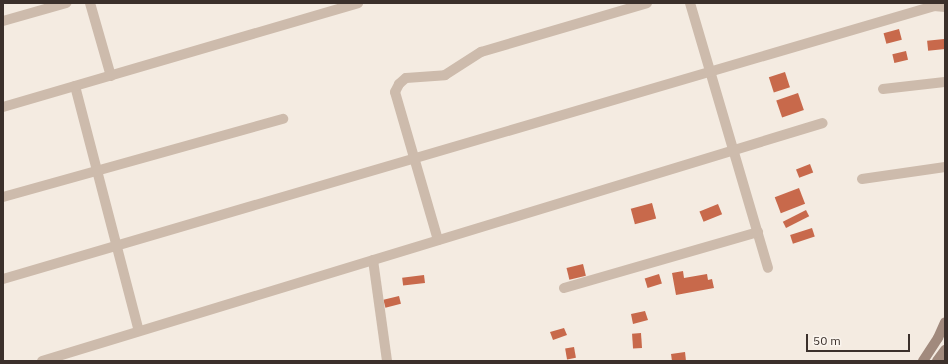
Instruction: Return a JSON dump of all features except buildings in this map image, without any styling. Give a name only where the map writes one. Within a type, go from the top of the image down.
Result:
[{"type":"main road","points":[[923,361],[934,344],[945,322]]},
{"type":"main road","points":[[938,361],[945,349]]},
{"type":"street","points":[[3,21],[66,3]]},
{"type":"street","points":[[90,3],[111,76]]},
{"type":"street","points":[[3,107],[358,3]]},
{"type":"street","points":[[438,240],[395,92],[398,84],[406,78],[445,75],[481,52],[647,3]]},
{"type":"street","points":[[690,3],[768,268]]},
{"type":"street","points":[[3,279],[934,6],[945,6]]},
{"type":"street","points":[[883,89],[945,82]]},
{"type":"street","points":[[75,86],[139,332]]},
{"type":"street","points":[[3,197],[283,119]]},
{"type":"street","points":[[42,361],[823,123]]},
{"type":"street","points":[[862,179],[945,167]]},
{"type":"street","points":[[564,288],[758,232]]},
{"type":"street","points":[[373,260],[387,361]]},
{"type":"street","points":[[934,344],[945,349]]}]
